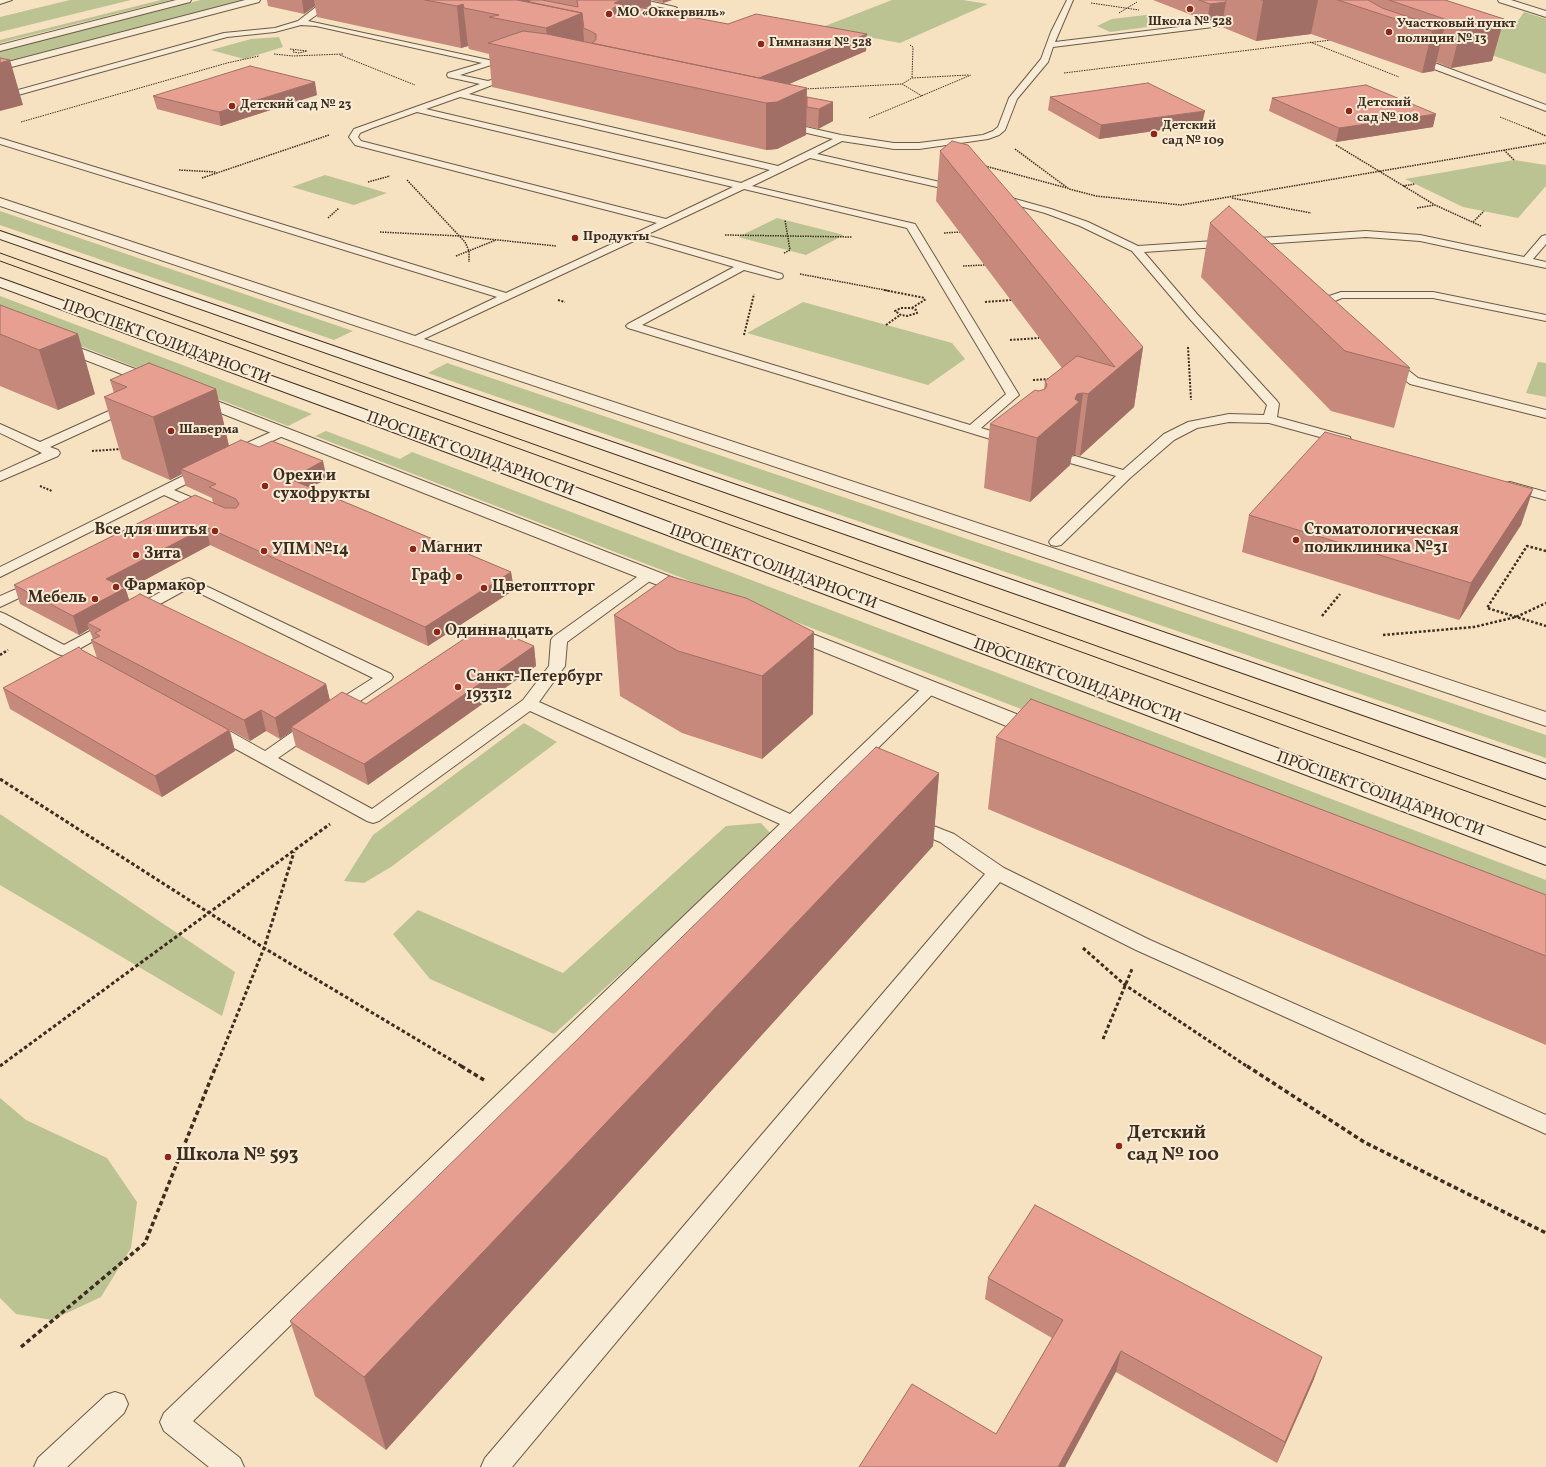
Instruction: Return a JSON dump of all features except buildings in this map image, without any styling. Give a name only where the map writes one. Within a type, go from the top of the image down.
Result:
[{"type":"street","points":[[0,48],[187,0]]},
{"type":"street","points":[[0,68],[256,0]]},
{"type":"street","points":[[1502,0],[1546,14]]},
{"type":"street","points":[[0,202],[1546,719]]},
{"type":"street","points":[[0,235],[1546,772]]},
{"type":"street","name":"ПРОСПЕКТ СОЛИДАРНОСТИ","points":[[0,282],[414,434],[1546,857]]},
{"type":"street","points":[[0,322],[708,599]]},
{"type":"street","points":[[768,623],[1057,738]]},
{"type":"lane","points":[[0,2],[9,0]]},
{"type":"lane","points":[[301,23],[328,4],[342,0]]},
{"type":"lane","points":[[632,22],[673,8],[637,1],[641,0]]},
{"type":"lane","points":[[778,124],[841,138],[894,146],[919,146],[985,137],[996,133],[1002,128],[1013,98],[1045,60],[1055,32],[1070,0]]},
{"type":"lane","points":[[1051,45],[1251,20]]},
{"type":"lane","points":[[0,98],[227,35],[275,30],[301,23],[316,24],[522,70],[489,84],[369,126],[358,131],[353,137],[358,143],[667,222]]},
{"type":"lane","points":[[1405,55],[1546,108]]},
{"type":"lane","points":[[489,62],[451,75],[489,84]]},
{"type":"lane","points":[[460,94],[778,169]]},
{"type":"lane","points":[[414,109],[911,226],[1013,395],[972,429]]},
{"type":"lane","points":[[415,340],[809,155],[841,138]]},
{"type":"lane","points":[[0,141],[507,297]]},
{"type":"lane","points":[[809,155],[967,191]]},
{"type":"lane","points":[[986,195],[1048,210],[1084,224],[1136,249],[1193,316],[1273,404],[1270,419]]},
{"type":"lane","points":[[1136,249],[1366,234],[1420,238],[1546,265]]},
{"type":"lane","points":[[637,236],[778,276]]},
{"type":"lane","points":[[1526,261],[1546,238]]},
{"type":"lane","points":[[748,268],[632,326],[1021,444]]},
{"type":"lane","points":[[1337,319],[1325,309],[1324,301],[1341,295],[1433,295],[1546,318]]},
{"type":"lane","points":[[1384,357],[1414,381],[1546,414]]},
{"type":"lane","points":[[152,395],[173,389]]},
{"type":"lane","points":[[40,447],[139,401]]},
{"type":"lane","points":[[1056,542],[1125,475],[1169,437],[1193,425],[1229,418],[1270,419],[1354,443]]},
{"type":"lane","points":[[0,428],[53,453]]},
{"type":"lane","points":[[0,573],[280,432]]},
{"type":"lane","points":[[0,477],[53,453]]},
{"type":"lane","points":[[1075,460],[1125,475]]},
{"type":"lane","points":[[1500,483],[1546,496]]},
{"type":"lane","points":[[163,490],[221,516]]},
{"type":"lane","points":[[180,511],[194,504]]},
{"type":"lane","points":[[197,721],[373,817],[530,704],[557,666],[559,640],[649,575]]},
{"type":"lane","points":[[0,602],[48,578]]},
{"type":"lane","points":[[0,617],[64,651],[189,582],[385,677],[266,758]]},
{"type":"lane","points":[[230,1467],[173,1422],[792,822],[836,789],[930,688]]},
{"type":"lane","points":[[530,704],[792,822]]},
{"type":"lane","points":[[899,817],[947,838],[996,873],[1143,944],[1546,1125]]},
{"type":"lane","points":[[495,1467],[996,873]]},
{"type":"lane","points":[[48,1467],[116,1404]]},
{"type":"path","points":[[1029,78],[1331,40]]},
{"type":"path","points":[[910,45],[913,47],[912,78]]},
{"type":"path","points":[[306,50],[306,52],[299,53],[292,51],[313,48]]},
{"type":"path","points":[[332,52],[430,91],[430,104]]},
{"type":"path","points":[[21,122],[212,67],[264,54]]},
{"type":"path","points":[[269,54],[293,56],[346,54]]},
{"type":"path","points":[[804,89],[902,84],[912,78],[971,75],[846,127],[839,133],[841,138]]},
{"type":"path","points":[[902,84],[922,96]]},
{"type":"path","points":[[891,108],[898,110]]},
{"type":"path","points":[[996,133],[1069,189]]},
{"type":"path","points":[[162,192],[331,134]]},
{"type":"path","points":[[985,137],[989,168]]},
{"type":"path","points":[[982,165],[1096,196],[1181,205],[1546,143]]},
{"type":"path","points":[[1336,145],[1435,205],[1486,228]]},
{"type":"path","points":[[373,147],[373,151],[400,174],[465,242],[469,251],[470,286]]},
{"type":"path","points":[[1504,150],[1514,160]]},
{"type":"path","points":[[368,182],[400,174]]},
{"type":"path","points":[[1403,186],[1415,184]]},
{"type":"path","points":[[748,268],[790,250],[784,220],[802,200]]},
{"type":"path","points":[[1417,208],[1435,205]]},
{"type":"path","points":[[377,231],[496,239],[560,247],[593,256]]},
{"type":"path","points":[[721,236],[854,237]]},
{"type":"path","points":[[422,271],[496,239]]},
{"type":"path","points":[[778,276],[794,273],[927,299],[912,308],[897,309],[895,311],[901,315],[913,315],[916,313],[916,310],[912,308]]},
{"type":"path","points":[[886,325],[901,315]]},
{"type":"path","points":[[1193,316],[1186,320],[1193,425]]},
{"type":"path","points":[[1006,383],[1053,379]]},
{"type":"path","points":[[53,453],[121,450]]},
{"type":"path","points":[[1546,551],[1527,546],[1487,608],[1546,626]]},
{"type":"path","points":[[1318,622],[1340,594]]},
{"type":"path","points":[[1376,636],[1474,627],[1516,617],[1546,603]]},
{"type":"path","points":[[0,779],[209,914],[510,1096]]},
{"type":"path","points":[[0,1066],[294,852],[354,806]]},
{"type":"path","points":[[21,1347],[146,1243],[264,948],[294,852]]},
{"type":"path","points":[[1078,944],[1125,984],[1300,1102],[1364,1142],[1546,1233]]},
{"type":"path","points":[[1102,1039],[1143,944]]},
{"type":"green space","points":[[70,0],[131,0],[0,32],[0,17]]},
{"type":"green space","points":[[161,0],[171,0],[0,43],[0,40]]},
{"type":"green space","points":[[201,0],[244,0],[0,64],[0,51]]},
{"type":"green space","points":[[892,0],[963,0],[988,4],[900,43],[820,28]]},
{"type":"green space","points":[[1524,12],[1546,19],[1546,74],[1400,23],[1475,20],[1515,25]]},
{"type":"green space","points":[[1153,14],[1177,23],[1110,32],[1097,26],[1112,19]]},
{"type":"green space","points":[[279,37],[283,47],[244,59],[211,50],[251,39]]},
{"type":"green space","points":[[1514,160],[1546,165],[1546,186],[1518,218],[1463,207],[1405,179]]},
{"type":"green space","points":[[325,175],[387,193],[354,205],[292,187]]},
{"type":"green space","points":[[0,211],[353,331],[334,340],[0,225]]},
{"type":"green space","points":[[777,218],[844,235],[806,255],[738,237]]},
{"type":"green space","points":[[0,296],[312,414],[288,426],[0,315]]},
{"type":"green space","points":[[803,302],[952,343],[965,359],[928,385],[747,333]]},
{"type":"green space","points":[[1538,362],[1546,363],[1546,397],[1526,393]]},
{"type":"green space","points":[[447,363],[1546,735],[1546,758],[428,373]]},
{"type":"green space","points":[[326,431],[400,459],[412,452],[1546,880],[1546,912],[315,436]]},
{"type":"green space","points":[[524,723],[557,742],[391,867],[364,883],[344,881],[373,835]]},
{"type":"green space","points":[[0,814],[235,972],[222,1016],[0,885]]},
{"type":"green space","points":[[761,823],[773,836],[554,1034],[430,979],[393,934],[418,910],[563,973],[726,826]]},
{"type":"green space","points":[[0,1098],[26,1120],[107,1158],[137,1202],[131,1248],[101,1297],[52,1320],[16,1314],[0,1298]]},
{"type":"tram line","points":[[0,253],[1546,807]]},
{"type":"tram line","points":[[0,261],[1546,820]]},
{"type":"place","name":"Школа № 528","points":[[1190,9]]},
{"type":"place","name":"МО «Оккервиль»","points":[[609,14]]},
{"type":"place","name":"Участковый пункт полиции № 13","points":[[1389,32]]},
{"type":"place","name":"Гимназия № 528","points":[[761,44]]},
{"type":"place","name":"Детский сад № 23","points":[[232,106]]},
{"type":"place","name":"Детский сад № 108","points":[[1349,111]]},
{"type":"place","name":"Детский сад № 109","points":[[1154,134]]},
{"type":"place","name":"Продукты","points":[[575,238]]},
{"type":"place","name":"Шаверма","points":[[171,431]]},
{"type":"place","name":"Орехи и сухофрукты","points":[[265,486]]},
{"type":"place","name":"Все для шитья","points":[[215,531]]},
{"type":"place","name":"Стоматологическая поликлиника №31","points":[[1296,540]]},
{"type":"place","name":"Магнит","points":[[413,549]]},
{"type":"place","name":"УПМ №14","points":[[264,551]]},
{"type":"place","name":"Зита","points":[[136,555]]},
{"type":"place","name":"Граф","points":[[459,577]]},
{"type":"place","name":"Фармакор","points":[[116,587]]},
{"type":"place","name":"Цветоптторг","points":[[484,588]]},
{"type":"place","name":"Мебель","points":[[95,599]]},
{"type":"place","name":"Одиннадцать","points":[[437,632]]},
{"type":"place","name":"Санкт-Петербург 193312","points":[[458,687]]},
{"type":"place","name":"Детский сад № 100","points":[[1119,1146]]},
{"type":"place","name":"Школа № 593","points":[[168,1157]]}]
